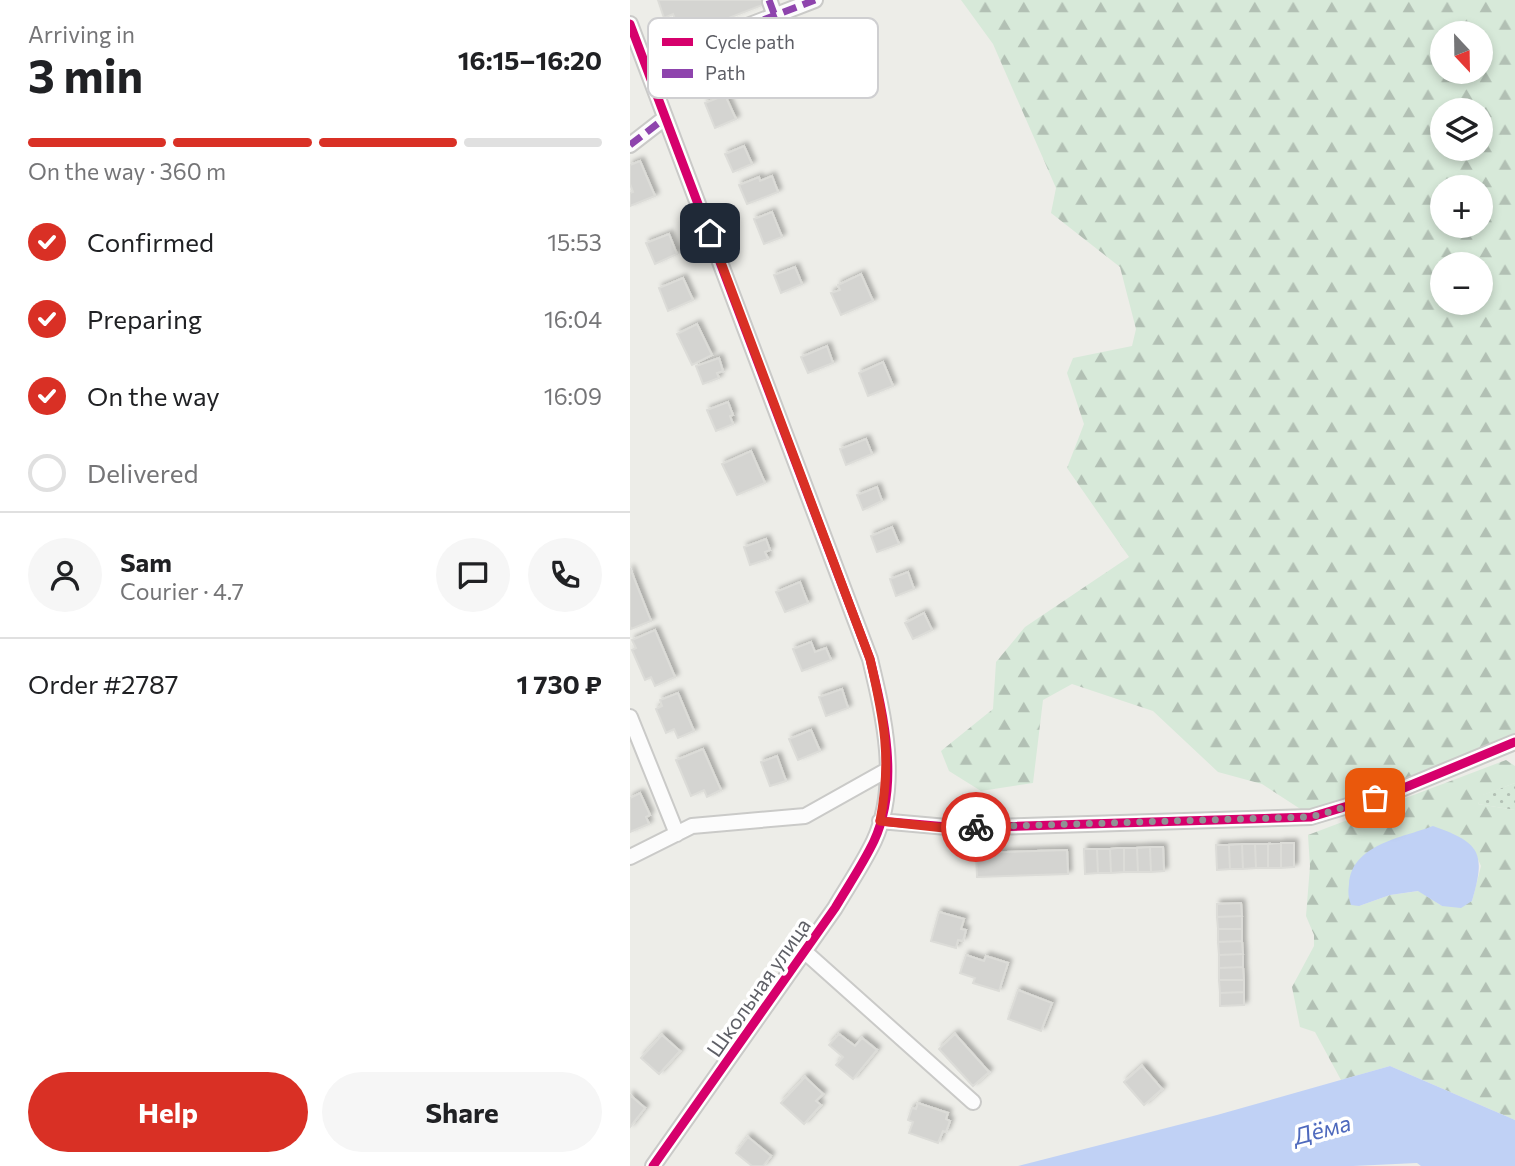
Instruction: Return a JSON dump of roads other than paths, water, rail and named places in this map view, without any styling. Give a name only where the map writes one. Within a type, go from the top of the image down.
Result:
[{"type":"street","points":[[752,18],[772,9],[815,0]]},
{"type":"street","name":"Школьная улица","points":[[630,24],[648,71]]},
{"type":"street","name":"Школьная улица","points":[[653,1166],[856,875],[874,840],[880,821],[887,770],[884,716],[870,659],[658,98]]},
{"type":"street","points":[[630,145],[665,118]]},
{"type":"street","points":[[630,717],[677,834]]},
{"type":"street","points":[[880,821],[958,828],[1311,817],[1394,792],[1515,743]]},
{"type":"street","points":[[630,857],[692,826],[805,816],[887,770]]},
{"type":"street","points":[[804,951],[973,1102]]},
{"type":"water","points":[[1433,826],[1461,838],[1476,852],[1479,871],[1472,901],[1461,908],[1442,906],[1418,891],[1390,895],[1359,906],[1351,905],[1349,884],[1352,871],[1359,860],[1380,844]]},
{"type":"water","name":"Дёма","points":[[1390,1066],[1515,1120],[1515,1166],[1421,1166],[1417,1163],[1353,1166],[1018,1166],[1217,1115]]}]
